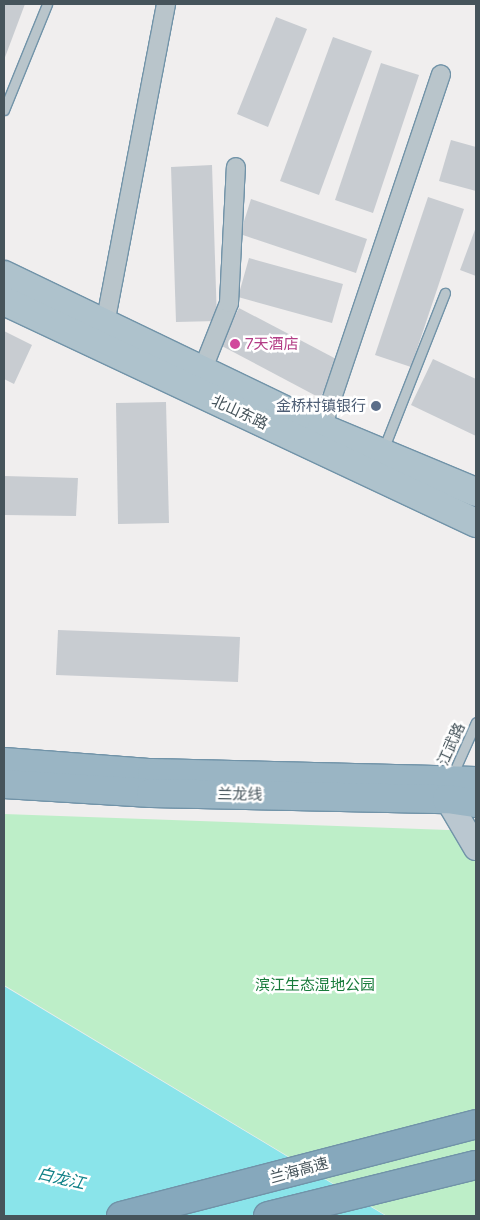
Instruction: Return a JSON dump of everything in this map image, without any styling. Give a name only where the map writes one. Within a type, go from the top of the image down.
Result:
[{"type":"highway","name":"兰龙线","points":[[4,762],[152,772],[458,786],[476,803]]},
{"type":"highway","name":"兰龙线","points":[[4,784],[151,792],[458,786]]},
{"type":"highway","name":"兰海高速","points":[[121,1216],[476,1124]]},
{"type":"highway","points":[[268,1216],[476,1165]]},
{"type":"main road","name":"北山东路","points":[[4,275],[322,428],[476,492]]},
{"type":"main road","name":"北山东路","points":[[4,301],[476,523]]},
{"type":"main road","points":[[458,786],[476,848]]},
{"type":"street","points":[[105,324],[166,4]]},
{"type":"street","points":[[322,428],[441,75]]},
{"type":"street","points":[[202,371],[229,303],[236,167]]},
{"type":"lane","points":[[4,110],[47,4]]},
{"type":"lane","points":[[382,453],[445,294]]},
{"type":"lane","name":"江武路","points":[[458,786],[476,722]]},
{"type":"green space","name":"滨江生态湿地公园","points":[[4,814],[476,831],[476,1216],[387,1216],[4,985]]},
{"type":"water","name":"白龙江","points":[[4,986],[386,1216],[4,1216]]},
{"type":"building","points":[[4,4],[25,4],[4,60]]},
{"type":"building","points":[[276,17],[307,29],[268,127],[237,114]]},
{"type":"building","points":[[333,37],[372,51],[319,195],[280,181]]},
{"type":"building","points":[[381,63],[419,75],[373,213],[335,200]]},
{"type":"building","points":[[451,140],[476,147],[476,191],[439,181]]},
{"type":"building","points":[[212,165],[217,321],[176,322],[171,167]]},
{"type":"building","points":[[428,197],[464,209],[411,367],[375,355]]},
{"type":"building","points":[[251,199],[367,239],[356,273],[240,234]]},
{"type":"building","points":[[476,227],[476,276],[460,270]]},
{"type":"building","points":[[249,258],[343,284],[332,323],[238,297]]},
{"type":"building","points":[[239,308],[340,361],[320,398],[220,345]]},
{"type":"building","points":[[4,331],[32,345],[14,384],[4,379]]},
{"type":"building","points":[[433,359],[476,379],[476,436],[411,405]]},
{"type":"building","points":[[166,402],[169,523],[118,524],[116,403]]},
{"type":"building","points":[[4,476],[78,478],[76,516],[4,515]]},
{"type":"building","points":[[58,630],[240,637],[238,682],[56,675]]},
{"type":"place","name":"7天酒店","points":[[235,344]]},
{"type":"place","name":"金桥村镇银行","points":[[376,406]]}]
